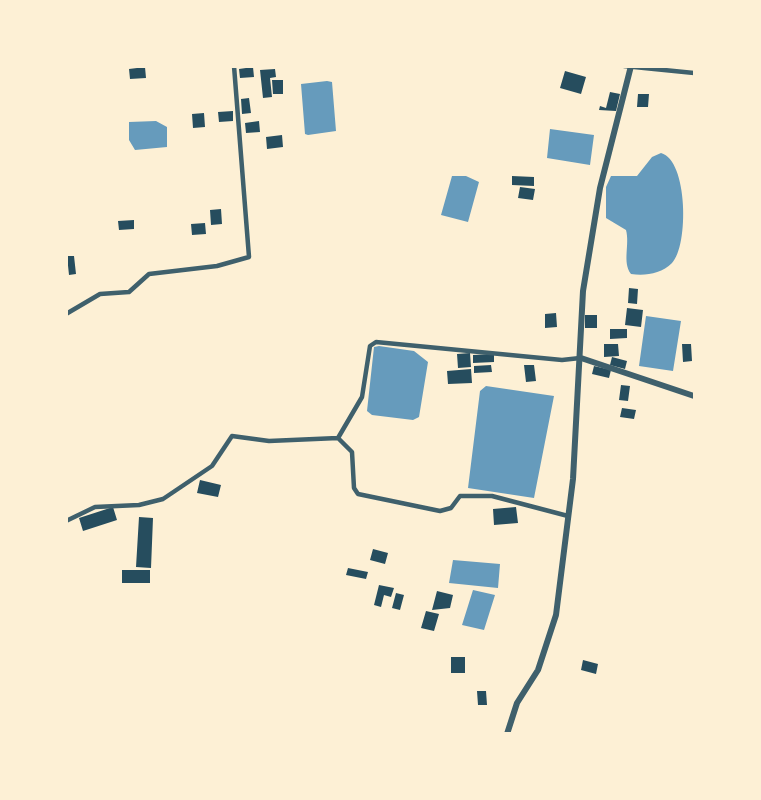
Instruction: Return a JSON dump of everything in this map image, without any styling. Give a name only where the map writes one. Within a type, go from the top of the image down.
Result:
[{"type":"street","points":[[66,314],[100,293],[129,292],[149,274],[217,266],[249,257],[234,66]]},
{"type":"street","points":[[507,733],[517,704],[538,670],[555,615],[568,516],[581,358],[583,291],[600,188],[629,67],[695,73]]},
{"type":"street","points":[[338,438],[362,397],[370,346],[376,342],[562,360],[581,358],[695,396]]},
{"type":"street","points":[[66,521],[95,508],[139,505],[163,499],[212,466],[232,436],[277,442],[338,438],[352,452],[354,488],[358,494],[440,511],[451,508],[460,496],[480,495],[568,516]]},
{"type":"water","points":[[332,82],[336,131],[305,134],[301,84]]},
{"type":"water","points":[[156,121],[167,127],[167,147],[135,150],[129,140],[129,122]]},
{"type":"water","points":[[550,129],[594,135],[590,165],[547,158]]},
{"type":"water","points":[[661,153],[670,159],[681,186],[683,223],[678,254],[663,270],[642,275],[631,274],[627,264],[626,230],[606,218],[606,187],[611,176],[637,176],[652,157]]},
{"type":"water","points":[[452,176],[466,176],[479,182],[468,222],[441,215]]},
{"type":"water","points":[[646,316],[681,321],[673,371],[639,366]]},
{"type":"water","points":[[374,347],[414,351],[428,362],[419,417],[413,420],[372,415],[367,411]]},
{"type":"water","points":[[486,386],[554,396],[534,498],[468,488],[480,391]]},
{"type":"water","points":[[453,560],[500,564],[498,588],[449,583]]},
{"type":"water","points":[[473,590],[495,595],[484,630],[462,625]]},
{"type":"building","points":[[145,67],[146,78],[130,79],[129,69]]},
{"type":"building","points":[[253,67],[254,77],[240,78],[239,69]]},
{"type":"building","points":[[275,69],[276,77],[270,78],[272,97],[263,98],[260,70]]},
{"type":"building","points":[[565,71],[586,77],[581,94],[560,88]]},
{"type":"building","points":[[272,80],[283,80],[283,94],[273,94]]},
{"type":"building","points":[[610,92],[620,94],[616,111],[599,110],[600,106],[606,108]]},
{"type":"building","points":[[638,94],[649,94],[648,107],[637,107]]},
{"type":"building","points":[[249,98],[251,113],[242,114],[241,99]]},
{"type":"building","points":[[233,111],[233,121],[219,122],[218,112]]},
{"type":"building","points":[[204,113],[205,127],[193,128],[192,114]]},
{"type":"building","points":[[259,121],[260,132],[246,133],[245,123]]},
{"type":"building","points":[[282,135],[283,147],[267,149],[266,137]]},
{"type":"building","points":[[512,176],[534,177],[534,186],[512,185]]},
{"type":"building","points":[[520,187],[535,189],[533,200],[518,198]]},
{"type":"building","points":[[221,209],[222,224],[211,225],[210,210]]},
{"type":"building","points":[[134,220],[134,229],[119,230],[118,221]]},
{"type":"building","points":[[205,223],[206,234],[192,235],[191,224]]},
{"type":"building","points":[[67,256],[74,256],[76,274],[69,275]]},
{"type":"building","points":[[629,288],[638,289],[637,304],[628,303]]},
{"type":"building","points":[[627,308],[643,310],[641,327],[625,325]]},
{"type":"building","points":[[556,313],[557,327],[545,328],[545,314]]},
{"type":"building","points":[[585,315],[597,315],[597,328],[585,328]]},
{"type":"building","points":[[610,329],[627,329],[627,338],[610,339]]},
{"type":"building","points":[[604,344],[618,344],[619,356],[604,357]]},
{"type":"building","points":[[682,344],[691,344],[692,361],[683,362]]},
{"type":"building","points":[[470,353],[471,367],[458,368],[457,354]]},
{"type":"building","points":[[494,354],[494,362],[473,363],[473,355]]},
{"type":"building","points":[[612,357],[627,361],[625,369],[610,365]]},
{"type":"building","points":[[491,365],[492,372],[474,373],[474,366]]},
{"type":"building","points":[[524,365],[534,365],[536,381],[526,382]]},
{"type":"building","points":[[594,366],[611,370],[609,378],[592,374]]},
{"type":"building","points":[[471,369],[472,383],[448,384],[447,371]]},
{"type":"building","points":[[621,385],[630,386],[628,401],[619,400]]},
{"type":"building","points":[[622,408],[636,410],[634,419],[620,417]]},
{"type":"building","points":[[200,480],[221,485],[218,497],[197,493]]},
{"type":"building","points":[[113,507],[117,520],[83,531],[79,518]]},
{"type":"building","points":[[516,507],[518,523],[494,525],[493,509]]},
{"type":"building","points":[[139,517],[153,518],[151,568],[136,567]]},
{"type":"building","points":[[373,549],[388,553],[385,564],[370,560]]},
{"type":"building","points":[[348,568],[368,572],[366,579],[346,575]]},
{"type":"building","points":[[122,570],[150,570],[150,583],[122,583]]},
{"type":"building","points":[[379,585],[394,588],[391,597],[384,595],[381,607],[374,605]]},
{"type":"building","points":[[437,591],[453,595],[450,608],[432,610]]},
{"type":"building","points":[[396,593],[404,595],[400,610],[392,608]]},
{"type":"building","points":[[426,611],[439,614],[434,631],[421,628]]},
{"type":"building","points":[[451,657],[465,657],[465,673],[451,673]]},
{"type":"building","points":[[583,660],[598,664],[596,674],[581,670]]},
{"type":"building","points":[[477,691],[486,691],[487,705],[478,705]]}]
